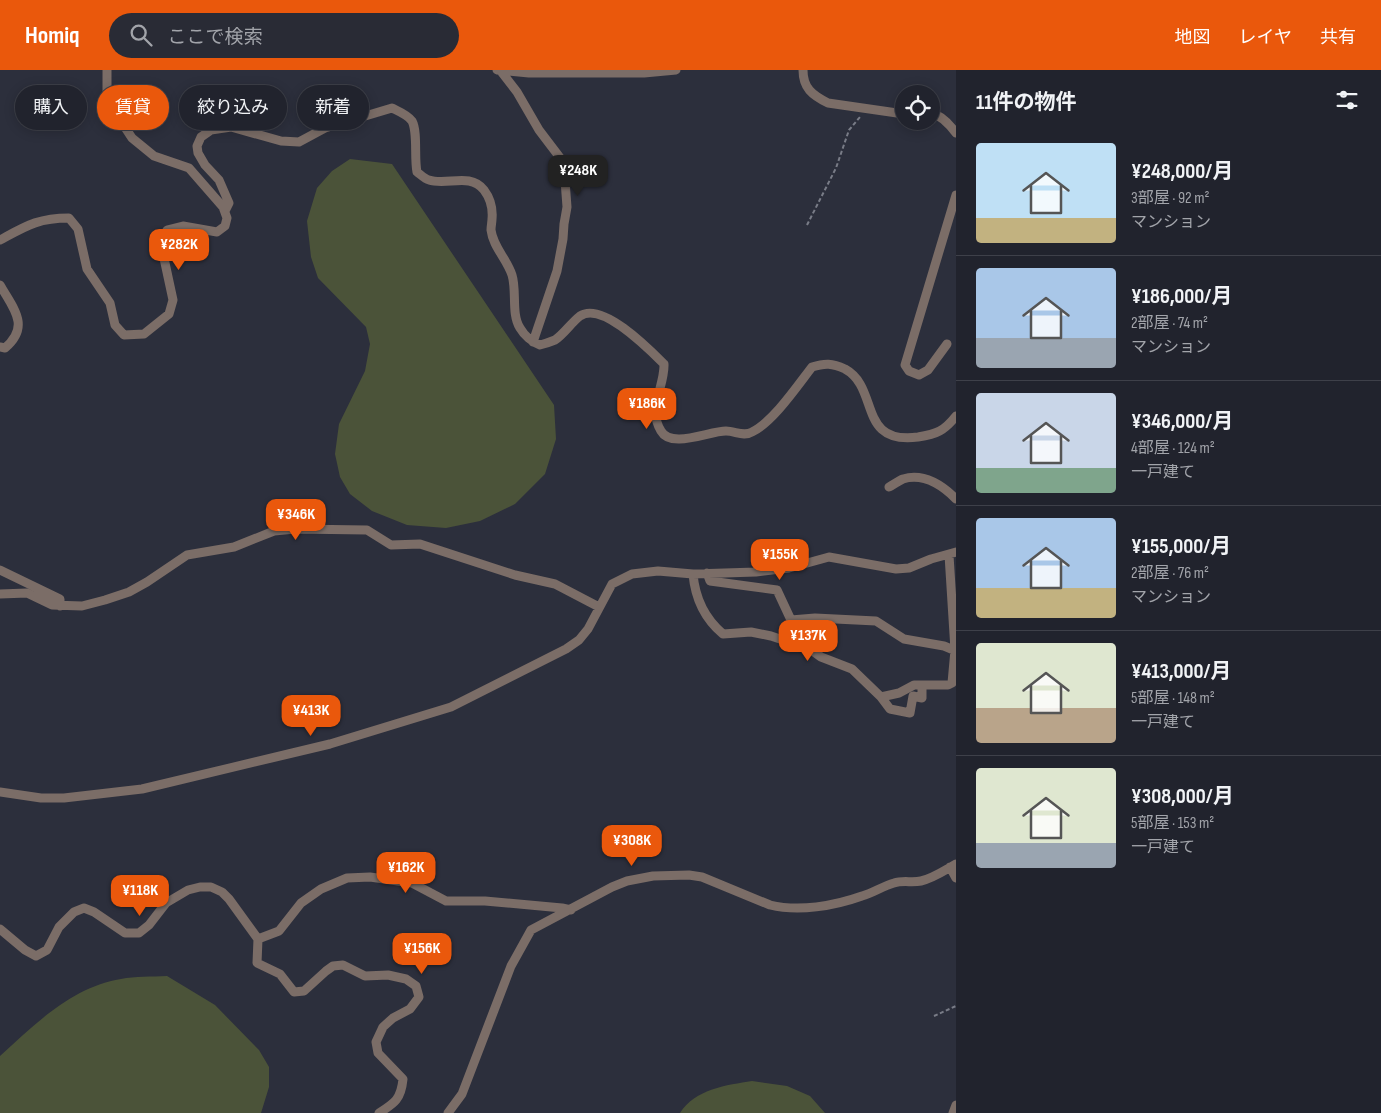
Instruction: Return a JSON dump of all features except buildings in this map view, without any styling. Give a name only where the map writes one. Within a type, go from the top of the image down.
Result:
[{"type":"street","points":[[0,240],[30,224],[50,218],[69,218],[78,229],[87,268],[110,303],[115,325],[124,335],[144,334],[169,314],[173,300],[162,249],[167,230],[183,226],[218,232],[225,226],[227,218],[223,207],[189,168],[154,156],[132,138],[106,100],[107,70]]},
{"type":"street","points":[[496,70],[529,73],[644,73],[676,70]]},
{"type":"street","points":[[500,70],[517,92],[539,130],[561,159],[564,167],[567,207],[564,239],[557,271],[533,342]]},
{"type":"street","points":[[803,70],[807,88],[828,103],[895,113]]},
{"type":"street","points":[[225,211],[229,203],[219,180],[205,165],[198,153],[197,146],[201,137],[210,130],[231,127],[281,141],[299,142],[325,128],[392,108],[412,121],[416,150],[414,160],[417,172],[427,180],[438,182],[464,180],[473,182],[482,188],[491,202],[493,216],[491,229],[494,242],[512,274],[519,327],[533,342],[540,345],[555,340],[581,315],[590,312],[597,313],[634,336],[664,364],[664,375],[655,408],[659,429],[665,437],[690,438],[726,431],[744,434],[752,433],[774,412],[812,367],[827,364],[834,364],[849,372],[858,380],[876,424],[885,432],[896,437],[909,438],[934,435],[946,428],[956,416]]},
{"type":"street","points":[[940,118],[956,133]]},
{"type":"street","points":[[947,344],[928,370],[919,375],[909,371],[905,365],[952,216],[956,196]]},
{"type":"street","points":[[0,285],[18,318],[20,327],[13,342],[5,348],[0,347]]},
{"type":"street","points":[[889,487],[903,479],[928,480],[942,486],[956,499]]},
{"type":"street","points":[[0,594],[27,593],[52,605],[82,606],[129,592],[187,555],[234,547],[274,531],[295,529],[367,530],[391,545],[420,544],[515,575],[555,584],[599,607]]},
{"type":"street","points":[[0,792],[41,798],[64,798],[142,789],[340,742],[452,707],[566,649],[579,640],[588,629],[612,584],[632,574],[658,571],[693,574],[756,572],[789,568],[829,557],[896,569],[909,568],[930,558],[952,553],[956,651],[952,683],[948,685],[914,685],[899,693],[881,697]]},
{"type":"street","points":[[0,570],[60,600],[60,606]]},
{"type":"street","points":[[707,573],[710,581],[777,590],[791,620],[815,618],[876,621],[904,639],[944,646],[956,651]]},
{"type":"street","points":[[693,574],[695,591],[701,605],[712,625],[722,634],[751,632],[771,636],[810,649],[821,657],[852,669],[881,697],[890,709],[910,713],[913,696],[922,698],[922,685]]},
{"type":"street","points":[[448,1113],[462,1094],[511,966],[531,930],[612,887],[641,878],[689,875],[702,877],[770,905],[782,908],[811,907],[844,902],[864,896],[896,882],[919,881],[930,878],[953,866],[956,878]]},
{"type":"street","points":[[258,940],[278,931],[301,903],[321,889],[347,878],[370,877],[412,883],[446,901],[485,901],[571,910]]},
{"type":"street","points":[[0,929],[25,950],[36,956],[47,950],[59,927],[74,912],[84,908],[94,912],[125,932],[139,933],[149,925],[166,902],[188,890],[211,887],[222,892],[229,899],[258,940],[257,963],[280,974],[294,992],[304,991],[333,966],[343,965],[365,976],[388,975],[406,979],[416,986],[419,997],[410,1009],[393,1018],[382,1028],[376,1042],[378,1053],[402,1079],[402,1092],[392,1105],[379,1113]]},
{"type":"street","points":[[953,1113],[956,1105]]},
{"type":"path","points":[[807,225],[836,168],[849,130],[866,109]]},
{"type":"path","points":[[934,1016],[956,1006]]},
{"type":"green space","points":[[350,159],[392,164],[554,405],[556,439],[545,474],[515,504],[480,521],[446,528],[407,525],[372,511],[350,494],[340,477],[335,454],[339,424],[365,371],[370,344],[366,327],[318,278],[311,257],[307,221],[317,188],[332,171]]},
{"type":"green space","points":[[167,976],[215,1005],[259,1050],[269,1067],[269,1087],[261,1113],[0,1113],[0,1056],[41,1020],[70,998],[103,983],[132,977]]},
{"type":"green space","points":[[752,1081],[787,1086],[810,1096],[825,1113],[680,1113],[694,1098],[703,1093]]}]
